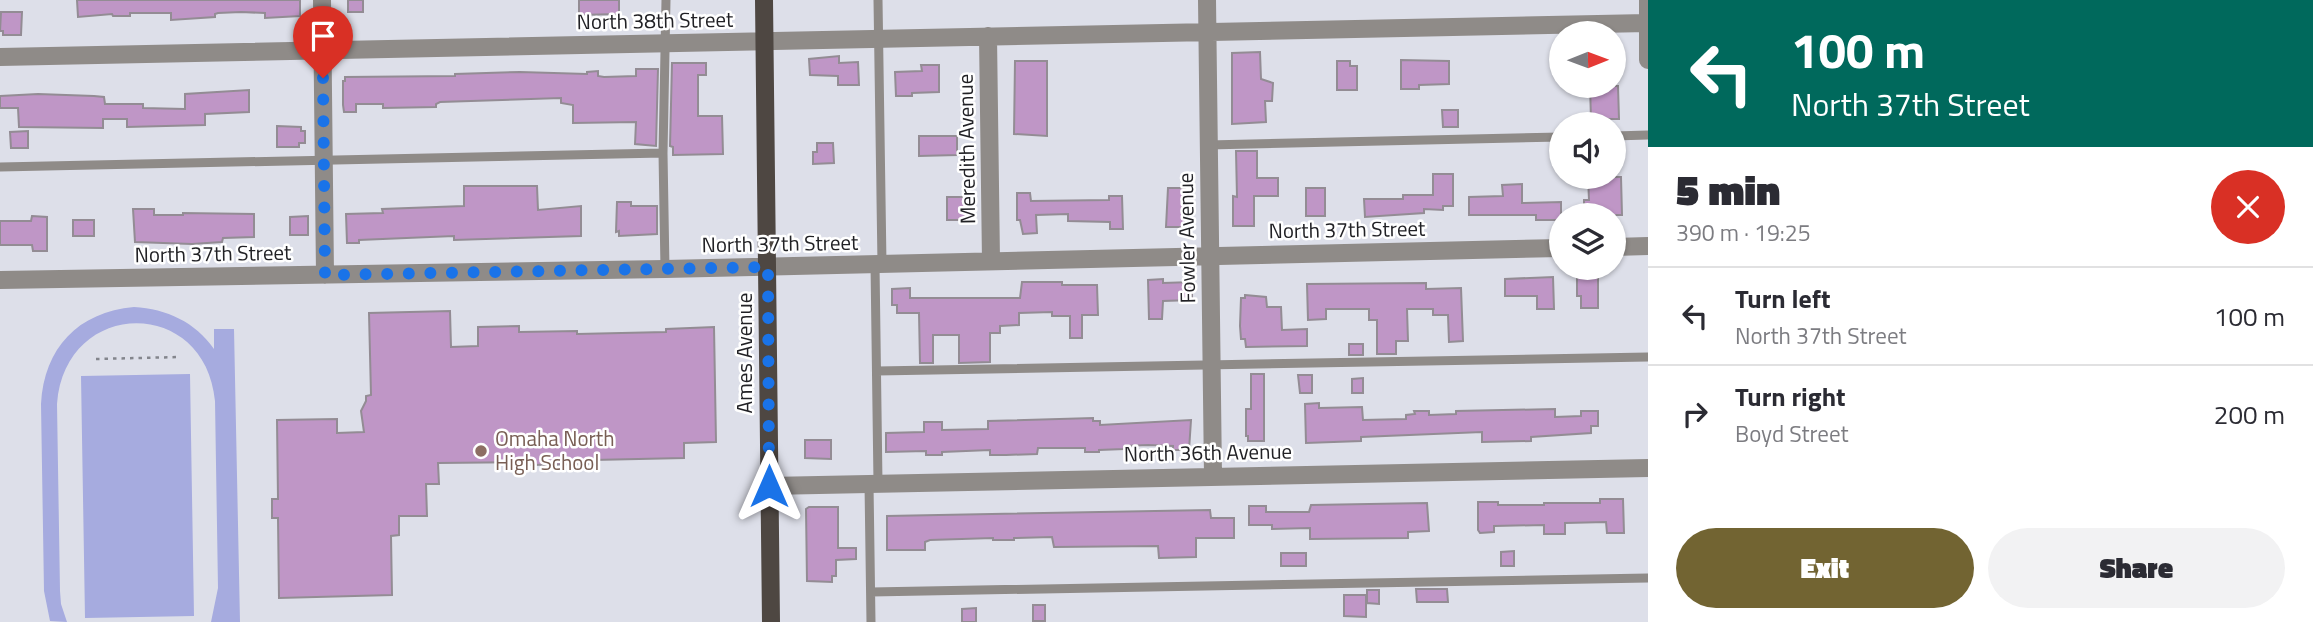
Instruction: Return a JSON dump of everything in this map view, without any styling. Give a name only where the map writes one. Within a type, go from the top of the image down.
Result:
[{"type":"main road","name":"Ames Avenue","points":[[764,0],[771,622]]},
{"type":"street","points":[[322,0],[325,275]]},
{"type":"street","name":"Fowler Avenue","points":[[1207,0],[1213,476]]},
{"type":"street","points":[[1648,0],[1648,60]]},
{"type":"street","name":"North 38th Street","points":[[0,57],[1647,23]]},
{"type":"street","name":"Meredith Avenue","points":[[988,36],[991,261]]},
{"type":"street","points":[[1626,247],[1648,246]]},
{"type":"street","name":"North 37th Street","points":[[0,280],[768,267],[1549,248]]},
{"type":"street","name":"North 36th Avenue","points":[[769,486],[1648,468]]},
{"type":"lane","points":[[664,269],[666,0]]},
{"type":"lane","points":[[872,622],[877,371],[878,0]]},
{"type":"lane","points":[[1626,136],[1648,135]]},
{"type":"lane","points":[[1208,145],[1549,137]]},
{"type":"lane","points":[[0,167],[663,153]]},
{"type":"lane","points":[[877,371],[1648,357]]},
{"type":"lane","points":[[871,592],[1648,578]]},
{"type":"path","points":[[96,359],[181,357]]},
{"type":"shaded area","points":[[134,307],[169,314],[189,324],[214,349],[214,329],[234,329],[240,622],[211,622],[218,588],[215,401],[206,367],[187,342],[163,328],[135,323],[108,329],[84,344],[66,369],[57,404],[60,591],[67,622],[50,621],[44,591],[41,404],[44,384],[57,350],[68,336],[96,316]]},
{"type":"shaded area","points":[[190,374],[194,616],[85,618],[81,376]]},
{"type":"building","points":[[77,0],[300,0],[300,16],[265,18],[265,13],[241,12],[171,20],[171,13],[78,17]]},
{"type":"building","points":[[348,0],[363,0],[363,12],[348,12]]},
{"type":"building","points":[[579,0],[619,0],[619,14],[579,15]]},
{"type":"building","points":[[1,12],[22,12],[21,35],[3,35],[3,31],[0,31]]},
{"type":"building","points":[[1260,52],[1261,79],[1273,83],[1272,101],[1265,101],[1266,122],[1232,124],[1232,53]]},
{"type":"building","points":[[839,56],[839,63],[858,62],[859,85],[838,85],[838,76],[810,75],[809,59]]},
{"type":"building","points":[[1401,60],[1449,61],[1449,84],[1419,85],[1419,89],[1401,89]]},
{"type":"building","points":[[1015,61],[1047,61],[1047,136],[1014,134]]},
{"type":"building","points":[[1337,61],[1350,61],[1350,66],[1357,66],[1357,90],[1337,90]]},
{"type":"building","points":[[672,63],[706,63],[706,75],[698,75],[698,116],[722,116],[723,154],[673,155],[673,147],[670,146]]},
{"type":"building","points":[[921,65],[939,65],[939,92],[896,96],[895,72],[922,71]]},
{"type":"building","points":[[636,69],[658,69],[656,146],[635,144],[636,122],[573,123],[573,105],[561,103],[561,98],[440,102],[436,107],[383,108],[383,104],[356,104],[356,112],[344,112],[343,105],[345,77],[455,76],[520,72],[587,74],[598,71],[598,76],[604,77],[636,76]]},
{"type":"building","points":[[249,90],[249,112],[205,114],[205,125],[127,127],[127,119],[103,119],[103,128],[19,127],[18,108],[0,108],[0,96],[38,94],[104,97],[105,104],[143,104],[143,108],[185,109],[185,94]]},
{"type":"building","points":[[1590,98],[1618,98],[1619,112],[1591,112]]},
{"type":"building","points":[[1442,110],[1458,110],[1458,127],[1443,127]]},
{"type":"building","points":[[277,126],[301,127],[301,131],[305,131],[305,143],[299,143],[299,147],[277,147]]},
{"type":"building","points":[[28,131],[28,148],[11,148],[10,132]]},
{"type":"building","points":[[919,136],[957,136],[957,155],[919,156]]},
{"type":"building","points":[[817,143],[833,143],[834,163],[813,164],[813,152],[817,152]]},
{"type":"building","points":[[1236,151],[1257,151],[1257,178],[1278,178],[1278,196],[1254,196],[1254,226],[1233,226],[1233,196],[1237,197]]},
{"type":"building","points":[[1433,174],[1453,174],[1453,206],[1443,206],[1443,210],[1424,209],[1424,213],[1365,217],[1364,199],[1403,199],[1403,195],[1433,195]]},
{"type":"building","points":[[1522,184],[1522,203],[1561,202],[1561,203],[1549,203],[1549,220],[1536,220],[1536,215],[1469,215],[1469,197],[1503,196],[1502,185]]},
{"type":"building","points":[[464,186],[537,186],[538,210],[581,206],[581,236],[454,240],[454,236],[359,240],[359,243],[347,243],[346,214],[383,213],[382,209],[464,206]]},
{"type":"building","points":[[1168,188],[1185,188],[1183,227],[1166,227]]},
{"type":"building","points":[[1306,188],[1325,188],[1325,216],[1306,216]]},
{"type":"building","points":[[1589,189],[1621,189],[1622,203],[1584,203],[1584,200],[1589,200]]},
{"type":"building","points":[[1017,193],[1030,193],[1031,201],[1109,200],[1109,196],[1122,196],[1123,229],[1110,229],[1110,222],[1068,221],[1068,214],[1036,215],[1037,233],[1023,234],[1020,220],[1017,220]]},
{"type":"building","points":[[947,197],[964,197],[965,220],[947,220]]},
{"type":"building","points":[[617,202],[631,202],[631,206],[657,206],[657,234],[619,236],[619,231],[616,232]]},
{"type":"building","points":[[133,209],[154,209],[154,215],[254,214],[254,237],[223,238],[222,242],[192,244],[135,242]]},
{"type":"building","points":[[32,216],[47,217],[47,251],[33,251],[32,245],[0,245],[0,221],[31,221]]},
{"type":"building","points":[[308,216],[308,235],[290,235],[290,217]]},
{"type":"building","points":[[73,220],[94,220],[94,236],[73,236]]},
{"type":"building","points":[[1549,277],[1549,280],[1553,280],[1554,309],[1537,309],[1537,296],[1505,296],[1505,279]]},
{"type":"building","points":[[1163,279],[1163,283],[1192,282],[1192,300],[1163,301],[1162,319],[1149,319],[1148,280]]},
{"type":"building","points":[[1577,280],[1598,280],[1598,308],[1581,308],[1581,296],[1577,296]]},
{"type":"building","points":[[1022,282],[1097,285],[1098,315],[1082,315],[1082,338],[1070,338],[1070,316],[1052,316],[1052,312],[1019,313],[1019,325],[1000,326],[1000,333],[990,333],[990,362],[959,363],[959,335],[933,335],[933,363],[920,363],[919,313],[897,313],[897,305],[892,305],[892,289],[910,288],[910,298],[1020,298]]},
{"type":"building","points":[[1426,283],[1426,289],[1461,288],[1463,341],[1449,342],[1448,315],[1433,315],[1433,309],[1407,309],[1408,341],[1396,341],[1396,354],[1377,354],[1377,320],[1369,320],[1369,309],[1326,309],[1326,319],[1308,320],[1307,284]]},
{"type":"building","points":[[1245,295],[1266,297],[1267,307],[1281,307],[1282,330],[1307,329],[1307,346],[1246,347],[1245,339],[1241,339],[1240,326],[1241,298],[1245,298]]},
{"type":"building","name":"Omaha North High School","points":[[450,311],[451,347],[478,346],[478,327],[519,326],[519,332],[577,331],[577,334],[666,332],[666,329],[714,327],[716,442],[684,443],[684,458],[593,460],[593,464],[438,463],[439,484],[426,484],[427,516],[399,516],[399,535],[391,536],[392,595],[279,598],[278,518],[272,518],[272,499],[278,499],[277,420],[337,419],[337,433],[364,432],[361,411],[366,396],[371,395],[369,313]]},
{"type":"building","points":[[1349,344],[1363,344],[1363,355],[1349,355]]},
{"type":"building","points":[[1251,374],[1264,374],[1264,441],[1248,441],[1246,436],[1246,409],[1251,409]]},
{"type":"building","points":[[1298,375],[1312,375],[1312,393],[1300,393]]},
{"type":"building","points":[[1363,378],[1363,393],[1352,393],[1352,379]]},
{"type":"building","points":[[1319,403],[1319,408],[1362,407],[1363,420],[1406,419],[1406,415],[1415,414],[1414,411],[1429,411],[1429,415],[1456,414],[1456,411],[1555,409],[1555,417],[1581,416],[1581,411],[1598,411],[1598,426],[1591,426],[1591,433],[1531,437],[1531,441],[1482,442],[1482,432],[1361,437],[1361,441],[1306,443],[1305,404]]},
{"type":"building","points":[[1093,418],[1093,421],[1100,421],[1100,425],[1191,420],[1189,450],[1148,445],[1124,446],[1124,449],[1099,452],[1085,452],[1085,448],[1038,448],[1037,454],[1006,455],[990,455],[990,450],[942,452],[942,455],[926,455],[926,451],[886,452],[886,433],[924,432],[924,422],[942,422],[942,430],[988,429],[988,421]]},
{"type":"building","points":[[805,440],[831,440],[831,459],[805,458]]},
{"type":"building","points":[[1600,499],[1623,499],[1624,533],[1607,533],[1606,522],[1565,523],[1565,534],[1544,534],[1544,525],[1494,526],[1494,532],[1480,533],[1478,530],[1478,502],[1544,505],[1600,503]]},
{"type":"building","points":[[1427,503],[1429,531],[1408,532],[1408,538],[1310,539],[1310,528],[1272,529],[1272,525],[1249,525],[1249,506],[1266,506],[1266,512],[1309,512],[1311,505]]},
{"type":"building","points":[[838,507],[838,548],[856,548],[856,559],[836,560],[836,576],[832,576],[832,582],[807,581],[806,509]]},
{"type":"building","points":[[1210,510],[1211,518],[1234,518],[1234,538],[1196,538],[1196,557],[1159,558],[1158,546],[1054,547],[1052,537],[930,540],[925,542],[925,550],[887,550],[887,516]]},
{"type":"building","points":[[1514,551],[1514,566],[1501,566],[1501,552]]},
{"type":"building","points":[[1281,553],[1306,553],[1306,566],[1281,566]]},
{"type":"building","points":[[1416,589],[1447,589],[1448,602],[1417,602]]},
{"type":"building","points":[[1367,590],[1379,590],[1379,604],[1367,603]]},
{"type":"building","points":[[1344,595],[1366,595],[1366,617],[1344,616]]},
{"type":"building","points":[[1033,605],[1045,605],[1045,621],[1033,621]]},
{"type":"building","points":[[976,608],[976,622],[962,622],[962,609]]},
{"type":"place","name":"Omaha North High School","points":[[481,451]]},
{"type":"route","points":[[323,78],[325,275],[768,267],[769,486]]}]
